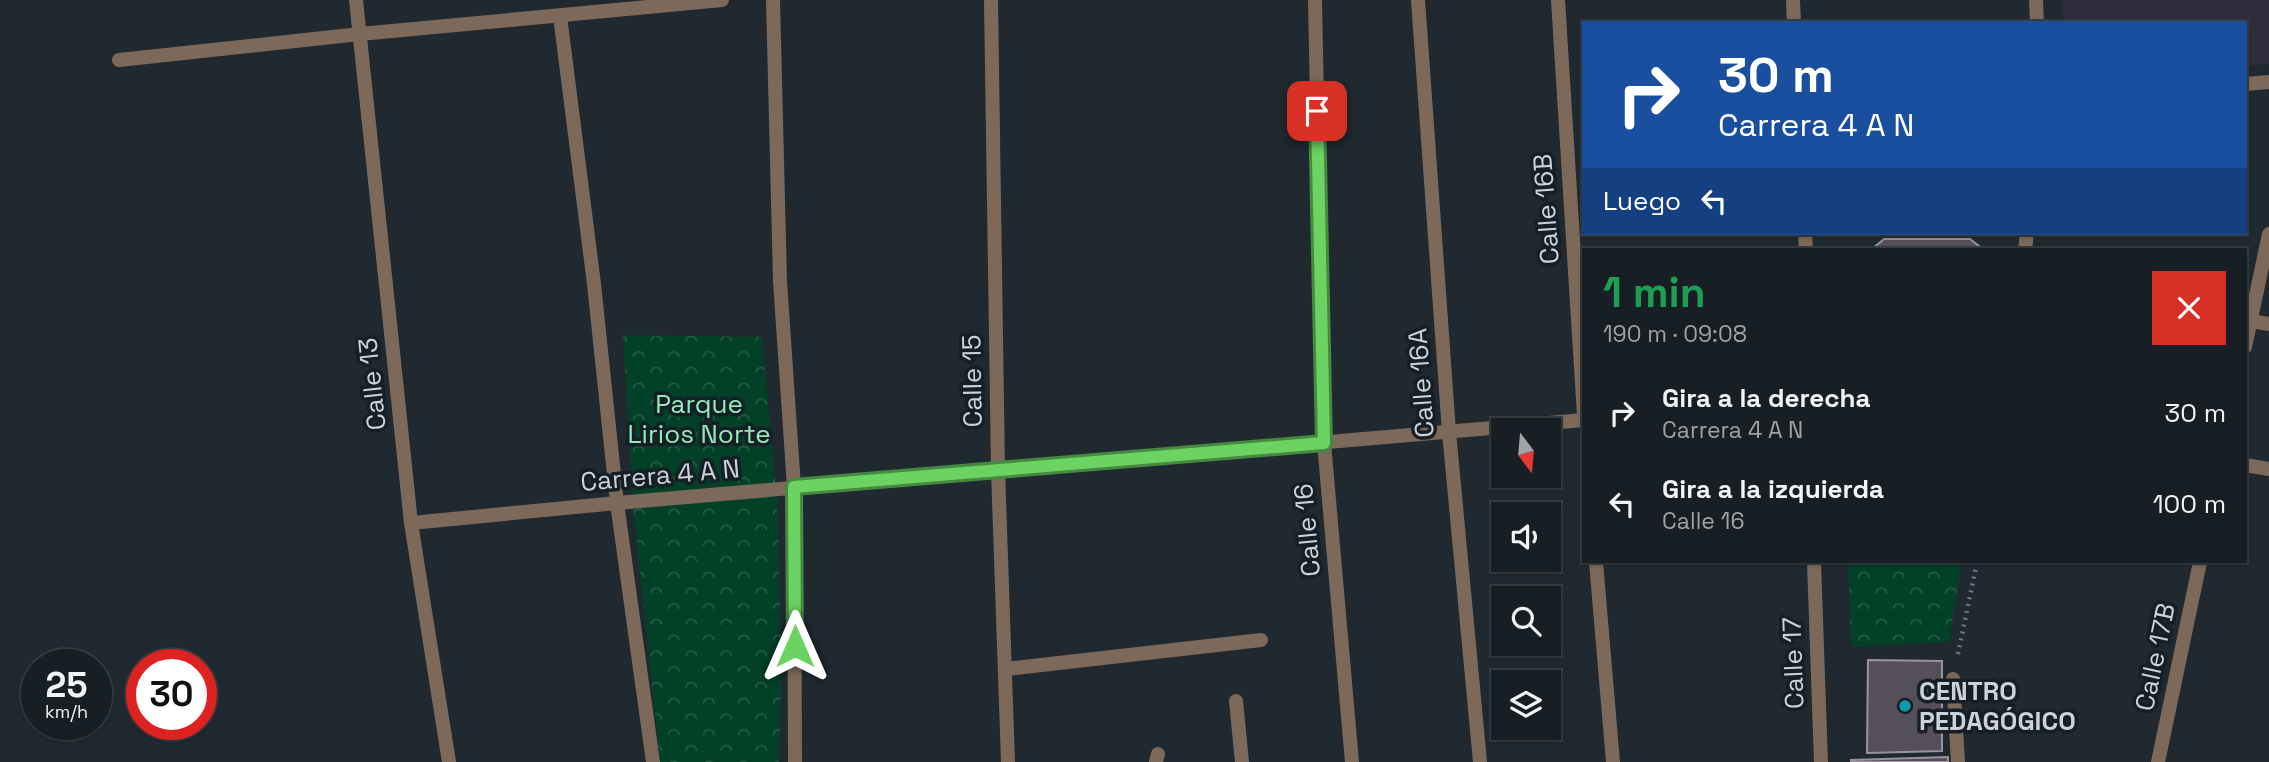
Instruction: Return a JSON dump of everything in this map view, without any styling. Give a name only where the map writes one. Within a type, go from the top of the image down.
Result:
[{"type":"street","name":"Calle 13","points":[[356,0],[411,523],[449,762]]},
{"type":"street","points":[[119,60],[560,16],[651,3],[722,0]]},
{"type":"street","points":[[773,0],[780,281],[794,487],[795,762]]},
{"type":"street","name":"Calle 15","points":[[991,0],[998,470],[1007,762]]},
{"type":"street","name":"Calle 16","points":[[1315,0],[1324,443],[1352,762]]},
{"type":"street","name":"Calle 16A","points":[[1418,0],[1449,432],[1480,762]]},
{"type":"street","name":"Calle 16B","points":[[1558,0],[1582,386]]},
{"type":"street","points":[[1793,0],[1794,21]]},
{"type":"street","points":[[2036,0],[2037,21]]},
{"type":"street","points":[[560,16],[594,284],[617,503],[653,762]]},
{"type":"street","points":[[2247,85],[2269,82]]},
{"type":"street","points":[[2247,338],[2269,234]]},
{"type":"street","points":[[2251,321],[2269,324]]},
{"type":"street","name":"Carrera 4 A N","points":[[411,523],[1582,418]]},
{"type":"street","points":[[2247,465],[2269,469]]},
{"type":"street","points":[[1596,563],[1613,762]]},
{"type":"street","name":"Calle 17","points":[[1814,563],[1821,762]]},
{"type":"street","name":"Calle 17B","points":[[2158,762],[2200,563]]},
{"type":"street","points":[[1006,668],[1261,640]]},
{"type":"street","points":[[1953,679],[1958,762]]},
{"type":"street","points":[[1237,701],[1242,762]]},
{"type":"path","points":[[1953,679],[1978,563]]},
{"type":"shaded area","points":[[2062,0],[2269,0],[2269,64],[2247,66],[2247,21],[2064,21]]},
{"type":"green space","name":"Parque Lirios Norte","points":[[623,335],[762,337],[777,498],[782,672],[779,762],[660,762],[633,505]]},
{"type":"green space","points":[[1848,563],[1962,563],[1949,642],[1851,647]]},
{"type":"building","points":[[1884,239],[1970,239],[1981,248],[1873,248]]},
{"type":"building","name":"CENTRO PEDAGÓGICO","points":[[1868,660],[1942,661],[1942,751],[1867,753]]},
{"type":"building","points":[[1948,757],[1948,762],[1851,762],[1851,760]]},
{"type":"place","name":"CENTRO PEDAGÓGICO","points":[[1905,706]]},
{"type":"route","points":[[795,646],[794,487],[1324,443],[1317,111]]}]
